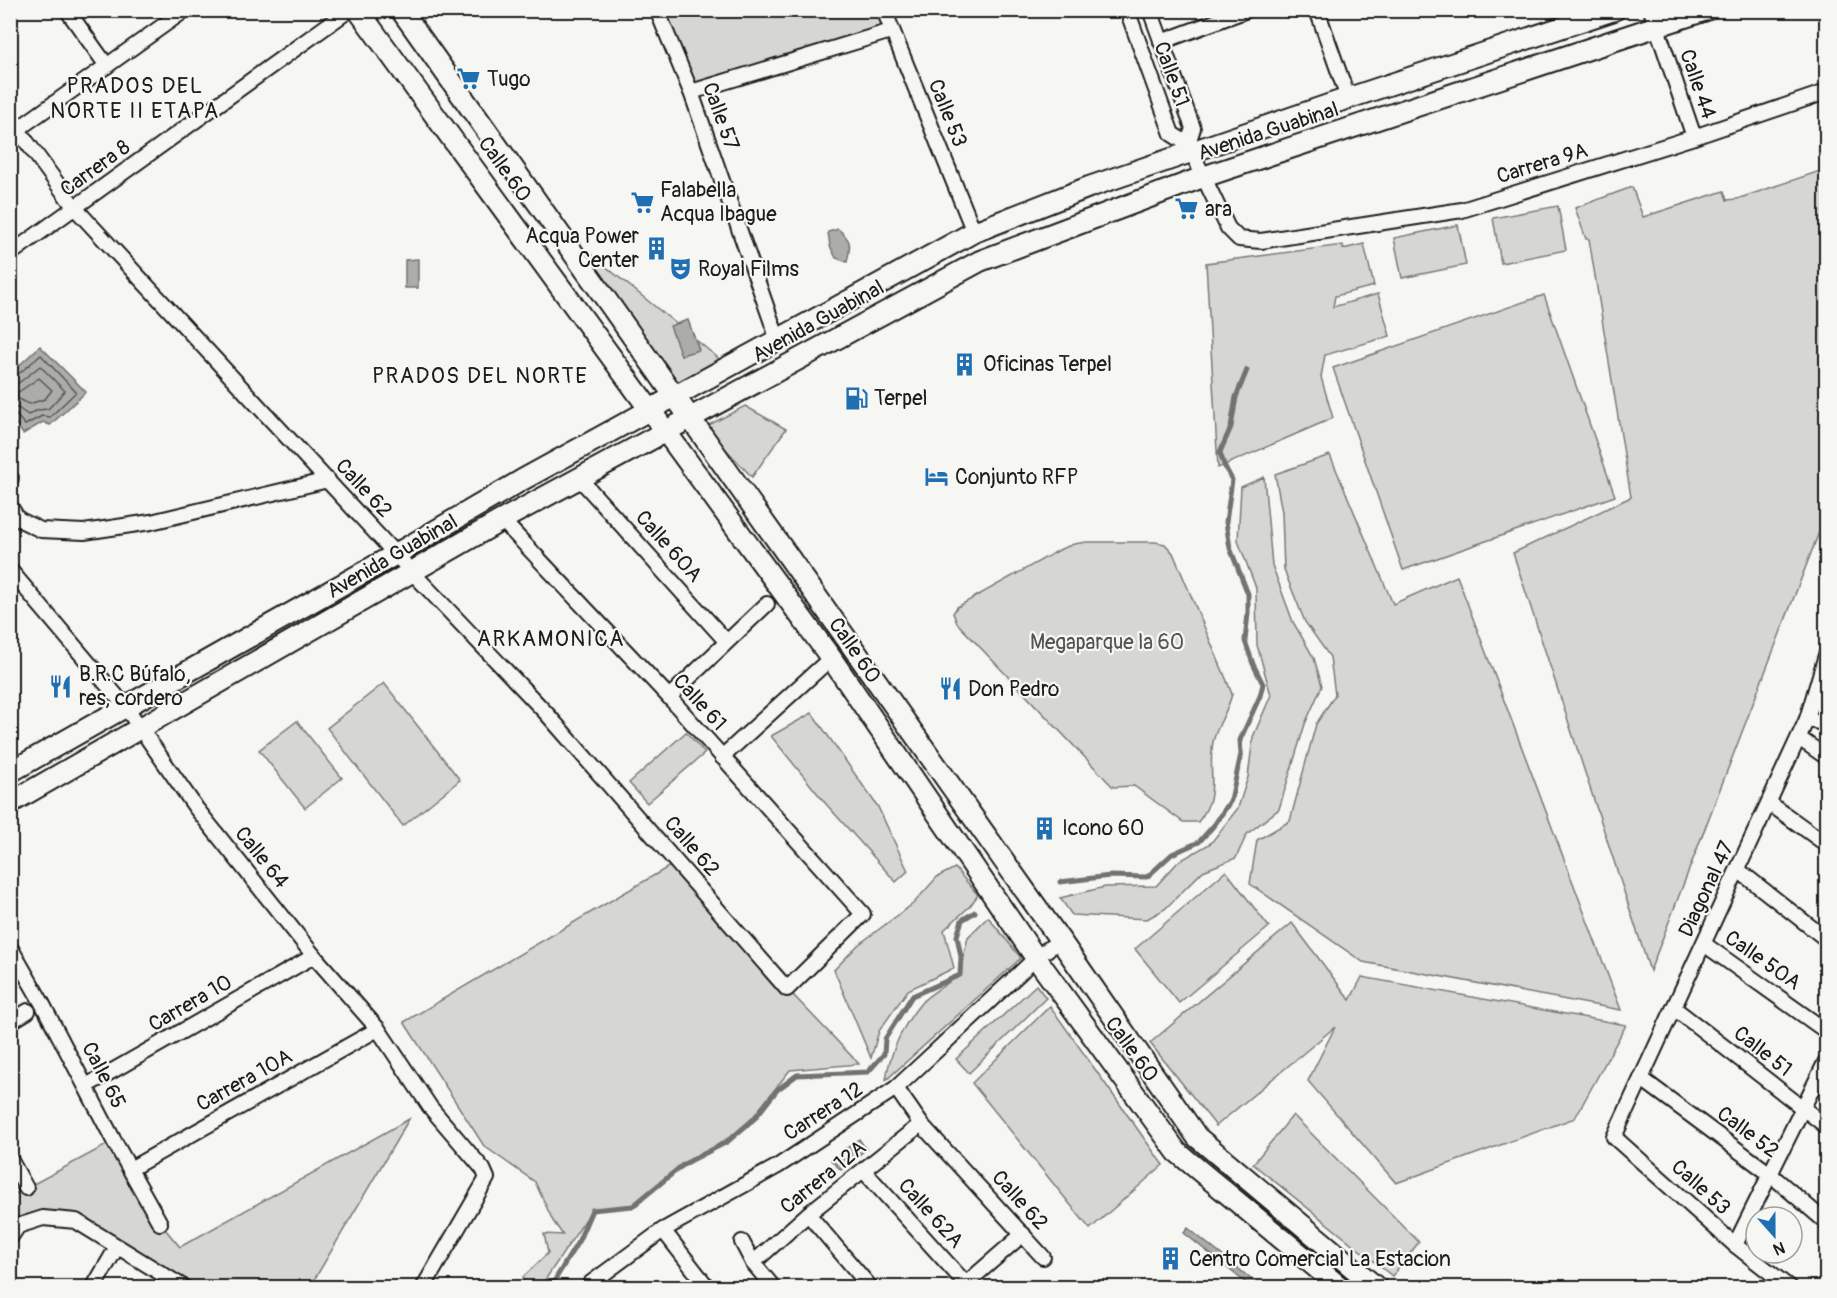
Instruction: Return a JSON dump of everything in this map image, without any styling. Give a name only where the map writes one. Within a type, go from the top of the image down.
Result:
[{"type":"main road","name":"Calle 60","points":[[358,10],[831,658],[1036,958],[1177,1152],[1341,1287]]},
{"type":"main road","name":"Calle 60","points":[[401,10],[1197,1137],[1377,1287]]},
{"type":"main road","name":"Avenida Guabinal","points":[[10,772],[396,554],[522,480],[974,232],[1190,148],[1614,10]]},
{"type":"main road","name":"Avenida Guabinal","points":[[10,803],[502,520],[980,261],[1203,177],[1654,19],[1706,10]]},
{"type":"street","points":[[67,10],[107,66]]},
{"type":"street","points":[[14,124],[107,66],[185,10]]},
{"type":"street","name":"Carrera 8","points":[[10,254],[350,10]]},
{"type":"street","name":"Calle 57","points":[[657,10],[690,92],[778,340]]},
{"type":"street","name":"Calle 53","points":[[884,10],[974,232]]},
{"type":"street","name":"Calle 51","points":[[1127,10],[1172,134],[1190,148],[1228,228],[1239,238],[1261,241]]},
{"type":"street","name":"Calle 51","points":[[1150,10],[1192,128],[1190,148]]},
{"type":"street","points":[[1161,42],[1247,10]]},
{"type":"street","points":[[1317,10],[1348,98]]},
{"type":"street","name":"Calle 44","points":[[1654,19],[1694,137]]},
{"type":"street","points":[[690,92],[891,31]]},
{"type":"street","name":"Carrera 9A","points":[[1261,241],[1462,210],[1694,137],[1827,92]]},
{"type":"street","name":"Calle 62","points":[[14,124],[75,208],[412,572],[547,714],[787,988],[863,914]]},
{"type":"street","name":"Calle 60A","points":[[580,479],[726,641]]},
{"type":"street","points":[[10,506],[18,519],[41,530],[84,532],[151,522],[328,480]]},
{"type":"street","name":"Calle 61","points":[[502,520],[669,698],[863,914]]},
{"type":"street","name":"Calle 64","points":[[10,570],[125,706],[196,808],[314,956],[378,1029],[430,1107],[483,1169],[487,1178],[423,1287]]},
{"type":"street","points":[[669,698],[767,604]]},
{"type":"street","name":"Diagonal 47","points":[[1614,1137],[1808,719],[1826,657]]},
{"type":"street","points":[[722,757],[831,658]]},
{"type":"street","points":[[1808,719],[1827,724]]},
{"type":"street","points":[[1799,738],[1827,757]]},
{"type":"street","points":[[1768,803],[1827,844]]},
{"type":"street","points":[[1738,870],[1827,939]]},
{"type":"street","name":"Carrera 12","points":[[588,1287],[663,1230],[778,1166],[896,1088],[1036,958],[1060,940]]},
{"type":"street","name":"Calle 50A","points":[[1704,944],[1827,1031]]},
{"type":"street","name":"Calle 65","points":[[10,947],[160,1223]]},
{"type":"street","name":"Carrera 10","points":[[86,1086],[314,956]]},
{"type":"street","name":"Calle 51","points":[[1674,1008],[1827,1126]]},
{"type":"street","points":[[10,1022],[28,1011]]},
{"type":"street","name":"Carrera 10A","points":[[130,1169],[378,1029]]},
{"type":"street","points":[[1735,1245],[1827,1061]]},
{"type":"street","name":"Calle 52","points":[[1642,1079],[1770,1174],[1827,1222]]},
{"type":"street","name":"Calle 62","points":[[896,1088],[921,1124],[1043,1257]]},
{"type":"street","name":"Carrera 12A","points":[[753,1263],[808,1214],[921,1124]]},
{"type":"street","name":"Calle 53","points":[[1614,1137],[1735,1245],[1790,1287]]},
{"type":"street","points":[[10,1159],[26,1188]]},
{"type":"street","name":"Calle 62A","points":[[864,1171],[964,1286]]},
{"type":"street","points":[[808,1214],[871,1287]]},
{"type":"street","points":[[10,1238],[18,1226],[43,1218],[76,1221],[185,1287]]},
{"type":"street","points":[[663,1230],[708,1287]]},
{"type":"street","points":[[964,1286],[1023,1234]]},
{"type":"street","points":[[742,1242],[753,1263],[774,1287]]},
{"type":"street","points":[[93,1287],[117,1247]]},
{"type":"green space","points":[[666,11],[878,11],[883,26],[692,83]]},
{"type":"green space","points":[[1826,169],[1826,514],[1650,971],[1513,553],[1631,497],[1589,239],[1586,239],[1575,208],[1632,187],[1643,217],[1724,191],[1727,200],[1737,199]]},
{"type":"green space","points":[[1558,206],[1566,250],[1501,263],[1493,218]]},
{"type":"green space","points":[[1458,225],[1466,265],[1402,278],[1394,238]]},
{"type":"green space","points":[[567,235],[722,361],[673,385]]},
{"type":"green space","points":[[1364,244],[1374,286],[1335,296],[1333,307],[1378,294],[1390,336],[1325,355],[1321,377],[1333,418],[1218,468],[1206,263],[1343,245],[1343,249]]},
{"type":"green space","points":[[1544,295],[1615,496],[1403,570],[1333,368]]},
{"type":"green space","points":[[745,406],[786,429],[752,477],[705,427]]},
{"type":"green space","points":[[1330,455],[1393,604],[1457,576],[1621,1010],[1363,962],[1250,884],[1257,840],[1290,821],[1316,724],[1335,695],[1330,657],[1305,622],[1284,570],[1282,512],[1275,474]]},
{"type":"green space","points":[[1264,477],[1272,565],[1293,622],[1314,658],[1322,686],[1305,724],[1279,809],[1247,834],[1236,858],[1203,871],[1165,909],[1147,919],[1072,915],[1060,898],[1105,887],[1156,886],[1178,862],[1211,843],[1238,808],[1248,777],[1253,737],[1271,695],[1257,645],[1256,588],[1238,541],[1241,487]]},
{"type":"green space","name":"Megaparque la 60","points":[[1087,542],[1165,544],[1173,553],[1227,681],[1232,694],[1213,742],[1211,793],[1205,812],[1198,822],[1183,822],[1134,786],[1113,787],[957,623],[953,613],[957,607],[1061,549]]},
{"type":"green space","points":[[384,683],[460,780],[403,826],[327,728]]},
{"type":"green space","points":[[812,713],[878,807],[908,871],[896,882],[826,804],[771,736]]},
{"type":"green space","points":[[297,721],[342,778],[305,808],[259,750]]},
{"type":"green space","points":[[686,732],[705,753],[647,803],[629,783]]},
{"type":"green space","points":[[670,866],[859,1064],[790,1070],[745,1127],[668,1177],[633,1206],[592,1210],[543,1283],[525,1286],[523,1277],[548,1253],[544,1234],[563,1235],[553,1221],[535,1182],[484,1146],[404,1022]]},
{"type":"green space","points":[[955,868],[978,895],[970,906],[944,930],[954,968],[908,990],[879,1031],[871,1058],[834,970],[858,945],[914,903],[937,877]]},
{"type":"green space","points":[[1226,871],[1269,927],[1179,1003],[1135,949]]},
{"type":"green space","points":[[988,917],[1021,958],[886,1080],[894,1049],[909,1020],[925,999],[959,975],[968,937]]},
{"type":"green space","points":[[1292,923],[1350,1000],[1362,977],[1626,1025],[1575,1118],[1396,1183],[1308,1081],[1335,1027],[1216,1126],[1150,1043]]},
{"type":"green space","points":[[1036,985],[1046,998],[969,1073],[956,1059]]},
{"type":"green space","points":[[1050,1006],[1163,1165],[1090,1229],[972,1083]]},
{"type":"green space","points":[[1293,1115],[1419,1242],[1392,1276],[1253,1164]]},
{"type":"green space","points":[[409,1119],[310,1287],[187,1287],[76,1221],[43,1218],[11,1230],[11,1196],[114,1141],[160,1223],[180,1247]]},
{"type":"water","points":[[838,229],[846,236],[849,243],[847,262],[836,258],[830,246],[828,232]]},
{"type":"water","points":[[418,259],[418,288],[405,288],[405,260]]},
{"type":"water","points":[[688,320],[699,350],[681,355],[670,326]]},
{"type":"water","points":[[40,346],[86,392],[50,425],[43,422],[23,434],[11,417],[11,373]]},
{"type":"water","points":[[859,1139],[866,1149],[841,1170],[831,1160]]},
{"type":"water","points":[[1188,1228],[1261,1287],[1251,1287],[1184,1233]]},
{"type":"waterway","points":[[1060,882],[1110,876],[1147,877],[1172,854],[1199,842],[1215,824],[1231,800],[1241,754],[1240,740],[1263,684],[1245,641],[1248,594],[1230,548],[1226,522],[1232,480],[1220,452],[1231,427],[1236,397],[1247,370]]},
{"type":"waterway","points":[[550,1288],[579,1240],[592,1210],[633,1206],[684,1164],[727,1142],[755,1118],[777,1090],[797,1075],[868,1072],[884,1054],[885,1039],[912,996],[960,975],[961,957],[957,936],[962,920],[975,912]]},
{"type":"place","name":"Tugo","points":[[469,79]]},
{"type":"place","name":"Falabella Acqua Ibague","points":[[642,202]]},
{"type":"place","name":"ara","points":[[1187,209]]},
{"type":"place","name":"Acqua Power Center","points":[[657,248]]},
{"type":"place","name":"Royal Films","points":[[680,269]]},
{"type":"place","name":"Oficinas Terpel","points":[[965,364]]},
{"type":"place","name":"Terpel","points":[[856,398]]},
{"type":"place","name":"Conjunto RFP","points":[[937,477]]},
{"type":"place","name":"B.R.C Búfalo, res, cordero","points":[[61,686]]},
{"type":"place","name":"Don Pedro","points":[[950,689]]},
{"type":"place","name":"Icono 60","points":[[1044,828]]},
{"type":"place","name":"Centro Comercial La Estacion","points":[[1171,1259]]},
{"type":"district","name":"PRADOS DEL NORTE II ETAPA","points":[[135,98]]},
{"type":"district","name":"PRADOS DEL NORTE","points":[[480,375]]},
{"type":"district","name":"ARKAMONICA","points":[[551,638]]}]
